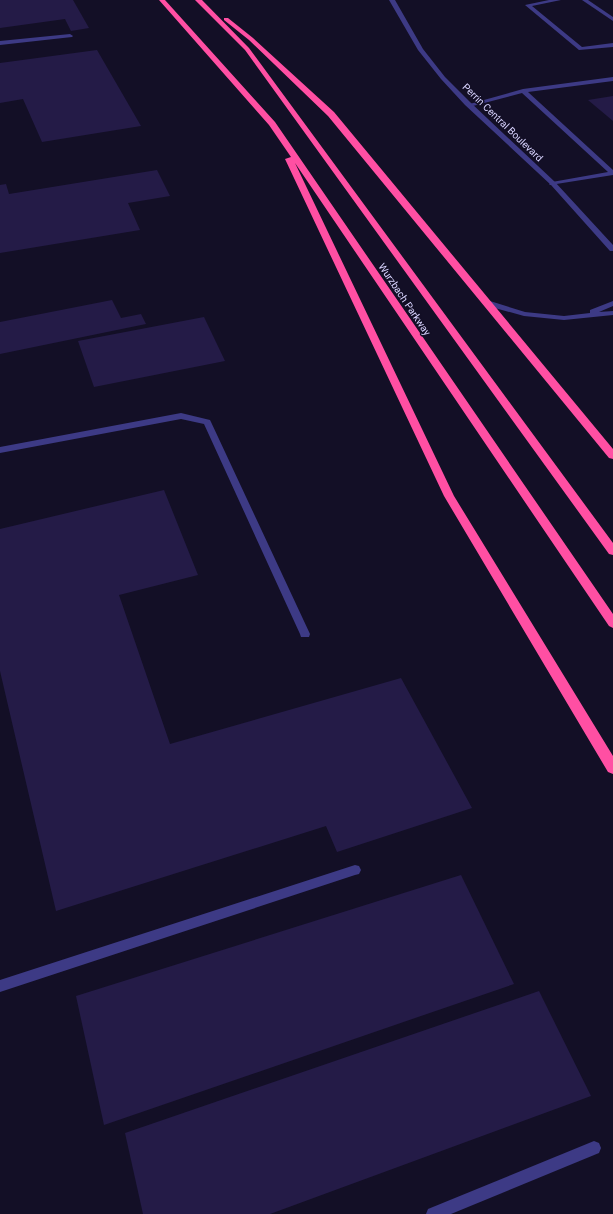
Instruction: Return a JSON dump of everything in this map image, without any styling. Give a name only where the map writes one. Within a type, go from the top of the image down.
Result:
[{"type":"highway","name":"Wurzbach Parkway","points":[[162,0],[272,124],[613,623]]},
{"type":"highway","name":"Wurzbach Parkway","points":[[198,0],[247,49],[613,551]]},
{"type":"highway","points":[[203,0],[251,39],[331,114],[613,456]]},
{"type":"highway","points":[[272,124],[449,496],[613,768]]},
{"type":"street","name":"Perrin Central Boulevard","points":[[392,0],[416,42],[432,65],[470,105],[533,164],[596,228],[613,249]]},
{"type":"street","points":[[558,0],[528,5],[581,49],[613,44]]},
{"type":"street","points":[[585,0],[613,19]]},
{"type":"street","points":[[0,44],[70,36]]},
{"type":"street","points":[[470,105],[523,91],[613,79]]},
{"type":"street","points":[[523,91],[613,173]]},
{"type":"street","points":[[552,184],[613,173]]},
{"type":"street","points":[[587,316],[613,302]]},
{"type":"street","points":[[487,303],[524,314],[564,318],[613,313]]},
{"type":"street","points":[[0,450],[181,416],[206,422],[305,634]]},
{"type":"street","points":[[0,986],[355,870]]},
{"type":"street","points":[[433,1214],[594,1148]]},
{"type":"building","points":[[0,0],[73,0],[89,28],[71,31],[65,19],[0,28]]},
{"type":"building","points":[[97,50],[141,126],[42,142],[23,99],[0,103],[0,63]]},
{"type":"building","points":[[613,96],[613,121],[588,100]]},
{"type":"building","points":[[157,170],[170,196],[128,203],[140,230],[0,253],[0,185],[6,184],[9,194]]},
{"type":"building","points":[[112,300],[121,318],[141,314],[146,324],[0,354],[0,322]]},
{"type":"building","points":[[204,317],[225,361],[94,387],[78,341]]},
{"type":"building","points":[[164,490],[198,575],[119,595],[170,744],[401,678],[472,808],[337,852],[326,826],[56,911],[0,671],[0,529]]},
{"type":"building","points":[[461,875],[514,984],[104,1125],[76,996]]},
{"type":"building","points":[[539,991],[591,1096],[270,1214],[143,1214],[125,1133]]}]
